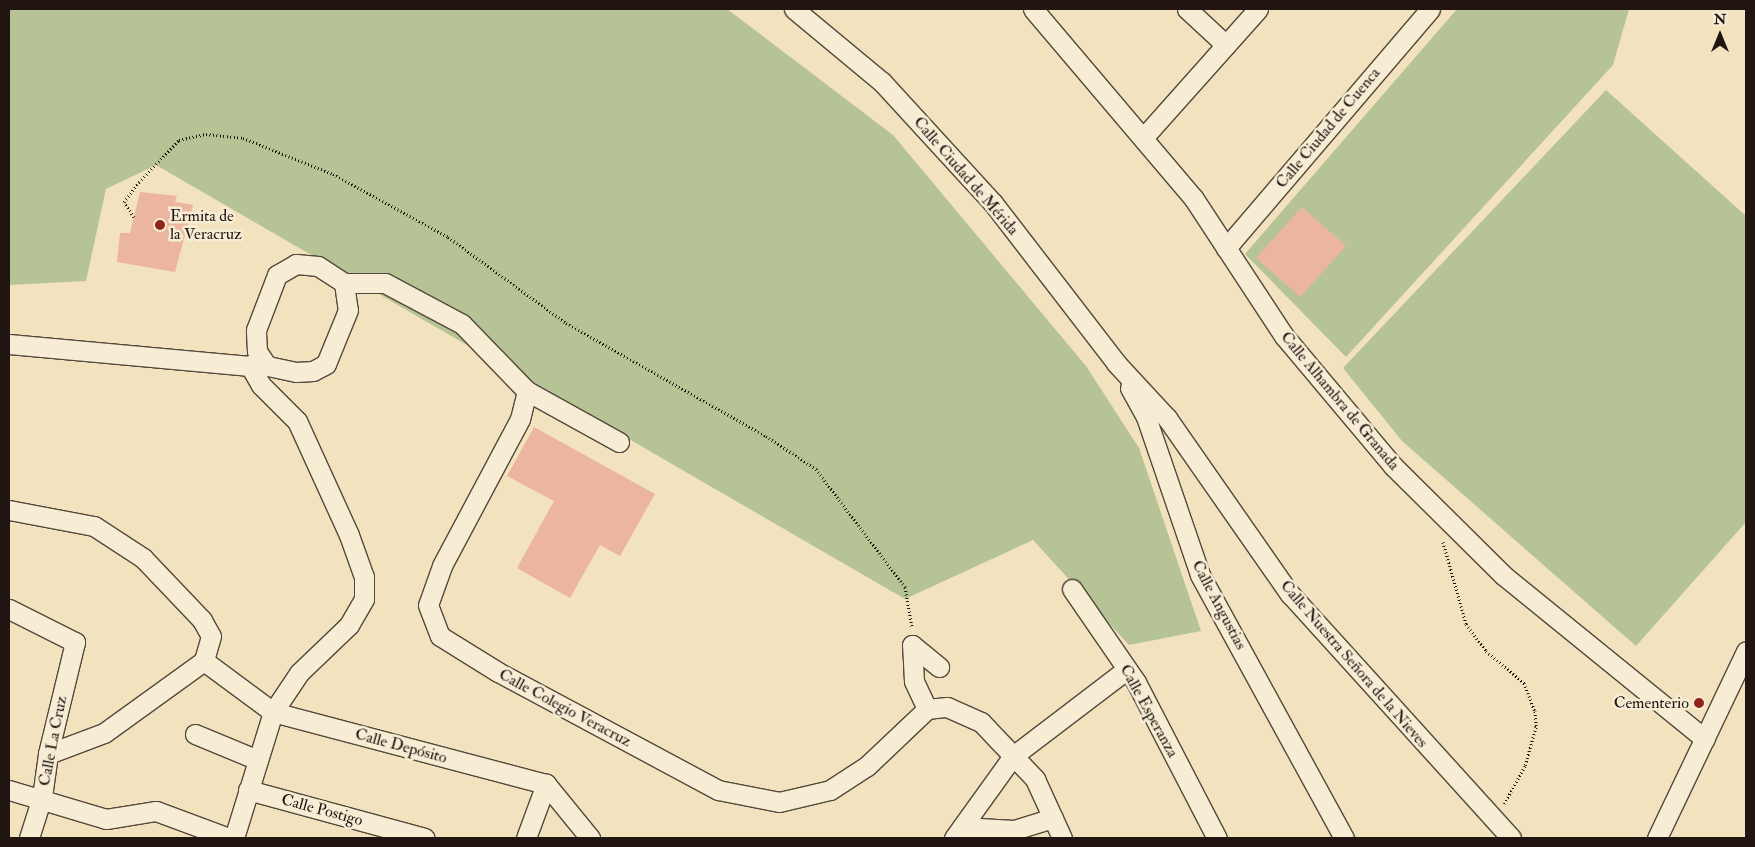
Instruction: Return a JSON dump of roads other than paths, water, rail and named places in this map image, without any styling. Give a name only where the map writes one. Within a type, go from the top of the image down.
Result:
[{"type":"street","name":"Calle Ciudad de Mérida","points":[[794,9],[882,82],[993,203],[1116,363]]},
{"type":"street","name":"Calle Alhambra de Granada","points":[[1033,9],[1194,198],[1284,336],[1392,466],[1503,575],[1705,739]]},
{"type":"street","points":[[1187,9],[1226,45]]},
{"type":"street","points":[[1143,138],[1258,9]]},
{"type":"street","name":"Calle Ciudad de Cuenca","points":[[1226,248],[1430,9]]},
{"type":"street","points":[[234,838],[273,712],[298,673],[349,625],[364,598],[364,577],[349,536],[297,421],[261,385],[256,362],[256,330],[276,275],[296,264],[318,266],[344,283],[385,283],[462,324],[528,391],[618,442]]},
{"type":"street","points":[[9,344],[256,362],[281,371],[313,371],[326,364],[348,310],[344,283]]},
{"type":"street","name":"Calle Nuestra Señora de la Nieves","points":[[1116,363],[1167,418],[1290,594],[1510,838]]},
{"type":"street","name":"Calle Angustias","points":[[1116,363],[1146,418],[1200,575],[1344,838]]},
{"type":"street","name":"Calle Colegio Veracruz","points":[[528,391],[520,419],[442,566],[428,606],[440,636],[498,672],[718,790],[779,802],[830,790],[867,766],[927,709]]},
{"type":"street","points":[[9,510],[94,526],[143,558],[202,620],[211,636],[204,661],[104,733],[48,754]]},
{"type":"street","name":"Calle Esperanza","points":[[1072,589],[1127,669],[1217,838]]},
{"type":"street","name":"Calle La Cruz","points":[[9,609],[75,642],[48,754],[42,797],[29,838]]},
{"type":"street","points":[[939,667],[912,645],[914,681],[927,709],[947,707],[981,722],[1035,779],[1062,838]]},
{"type":"street","points":[[1657,838],[1746,651]]},
{"type":"street","name":"Calle Depósito","points":[[204,661],[273,712],[546,784]]},
{"type":"street","points":[[958,832],[1013,756],[1127,669]]},
{"type":"street","points":[[195,734],[258,760]]},
{"type":"street","points":[[526,838],[546,784]]},
{"type":"street","points":[[546,784],[590,838]]},
{"type":"street","points":[[9,790],[42,797],[106,819],[156,812],[228,838]]},
{"type":"street","name":"Calle Postigo","points":[[248,790],[425,838]]},
{"type":"street","points":[[958,832],[1014,834],[1053,818]]},
{"type":"place","name":"Ermita de la Veracruz","points":[[160,225]]},
{"type":"place","name":"Cementerio","points":[[1699,703]]}]
